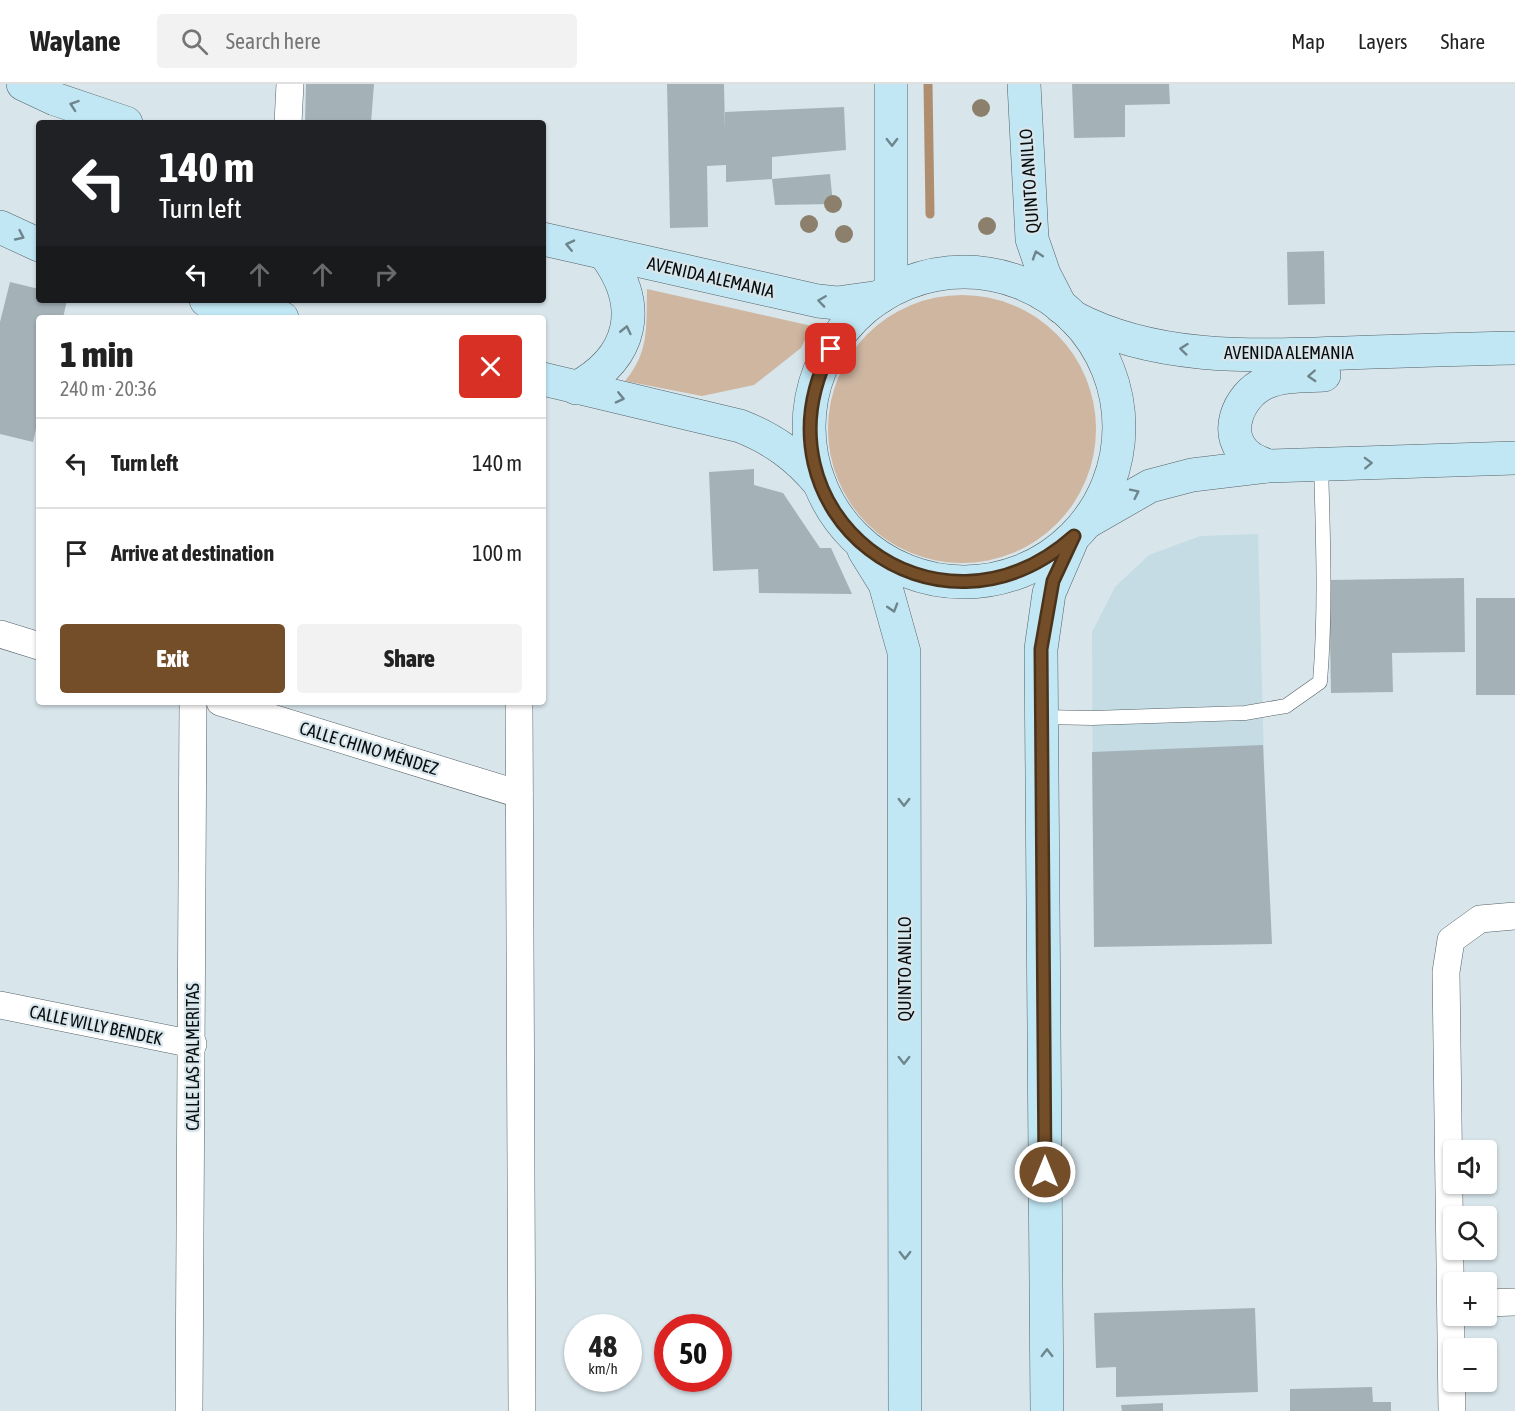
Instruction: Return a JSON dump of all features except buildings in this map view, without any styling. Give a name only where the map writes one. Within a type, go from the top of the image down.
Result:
[{"type":"main road","points":[[23,84],[55,99],[117,120]]},
{"type":"main road","points":[[885,294],[891,84]]},
{"type":"main road","name":"QUINTO ANILLO","points":[[1024,84],[1032,239],[1044,274],[1066,312]]},
{"type":"main road","points":[[0,227],[36,244]]},
{"type":"main road","name":"AVENIDA ALEMANIA","points":[[546,240],[818,301],[837,303],[885,294]]},
{"type":"main road","points":[[576,388],[597,376],[613,360],[624,340],[629,317],[627,294],[619,272],[605,254]]},
{"type":"main road","points":[[1047,1411],[1041,649],[1053,581],[1080,530],[1100,502],[1110,479],[1117,446],[1116,404],[1100,356],[1087,334],[1066,312],[1023,284],[979,273],[934,275],[885,294],[844,329],[820,370],[809,417],[814,465],[830,505],[856,538],[890,564],[911,573],[956,582],[990,580],[1023,571],[1044,560],[1080,530],[1130,495],[1164,481],[1268,466],[1515,458]]},
{"type":"main road","points":[[219,303],[269,315]]},
{"type":"main road","name":"AVENIDA ALEMANIA","points":[[1066,312],[1094,328],[1161,347],[1239,355],[1515,349]]},
{"type":"main road","points":[[1268,466],[1249,458],[1238,441],[1235,430],[1235,415],[1243,399],[1266,382],[1284,377],[1449,369],[1515,349]]},
{"type":"main road","points":[[546,381],[740,426],[764,435],[787,450],[821,485]]},
{"type":"main road","name":"QUINTO ANILLO","points":[[856,538],[885,584],[894,609],[904,652],[905,1411]]},
{"type":"street","points":[[288,120],[290,84]]},
{"type":"street","points":[[0,634],[36,645]]},
{"type":"street","name":"CALLE LAS PALMERITAS","points":[[189,1411],[193,1044],[193,705]]},
{"type":"street","name":"CALLE CHINO MÉNDEZ","points":[[230,705],[519,794]]},
{"type":"street","points":[[519,705],[522,1411]]},
{"type":"street","points":[[1451,1272],[1446,972],[1451,940],[1480,919],[1515,916]]},
{"type":"street","name":"CALLE WILLY BENDEK","points":[[0,1005],[193,1044]]},
{"type":"street","points":[[1497,1303],[1515,1302]]},
{"type":"street","points":[[1452,1326],[1452,1411]]},
{"type":"lane","points":[[1042,717],[1092,718],[1245,713],[1286,706],[1320,682],[1324,639],[1321,464]]},
{"type":"shaded area","points":[[647,289],[812,326],[801,348],[754,385],[702,396],[625,381],[643,348]]},
{"type":"shaded area","points":[[962,295],[988,298],[1013,305],[1036,318],[1057,334],[1073,355],[1086,378],[1093,403],[1096,429],[1093,455],[1086,480],[1073,503],[1057,524],[1036,540],[1013,553],[988,560],[962,563],[936,560],[911,553],[888,540],[867,524],[851,503],[838,480],[831,455],[828,429],[831,403],[838,378],[851,355],[867,334],[888,318],[911,305],[936,298]]},
{"type":"shaded area","points":[[1258,534],[1266,833],[1093,836],[1092,632],[1115,587],[1149,555],[1200,536]]},
{"type":"waterway","points":[[928,84],[930,214]]},
{"type":"route","points":[[831,349],[820,370],[809,417],[814,465],[830,505],[856,538],[872,552],[890,564],[933,580],[979,582],[1023,571],[1044,560],[1074,536],[1049,593],[1041,649],[1045,1172]]}]
